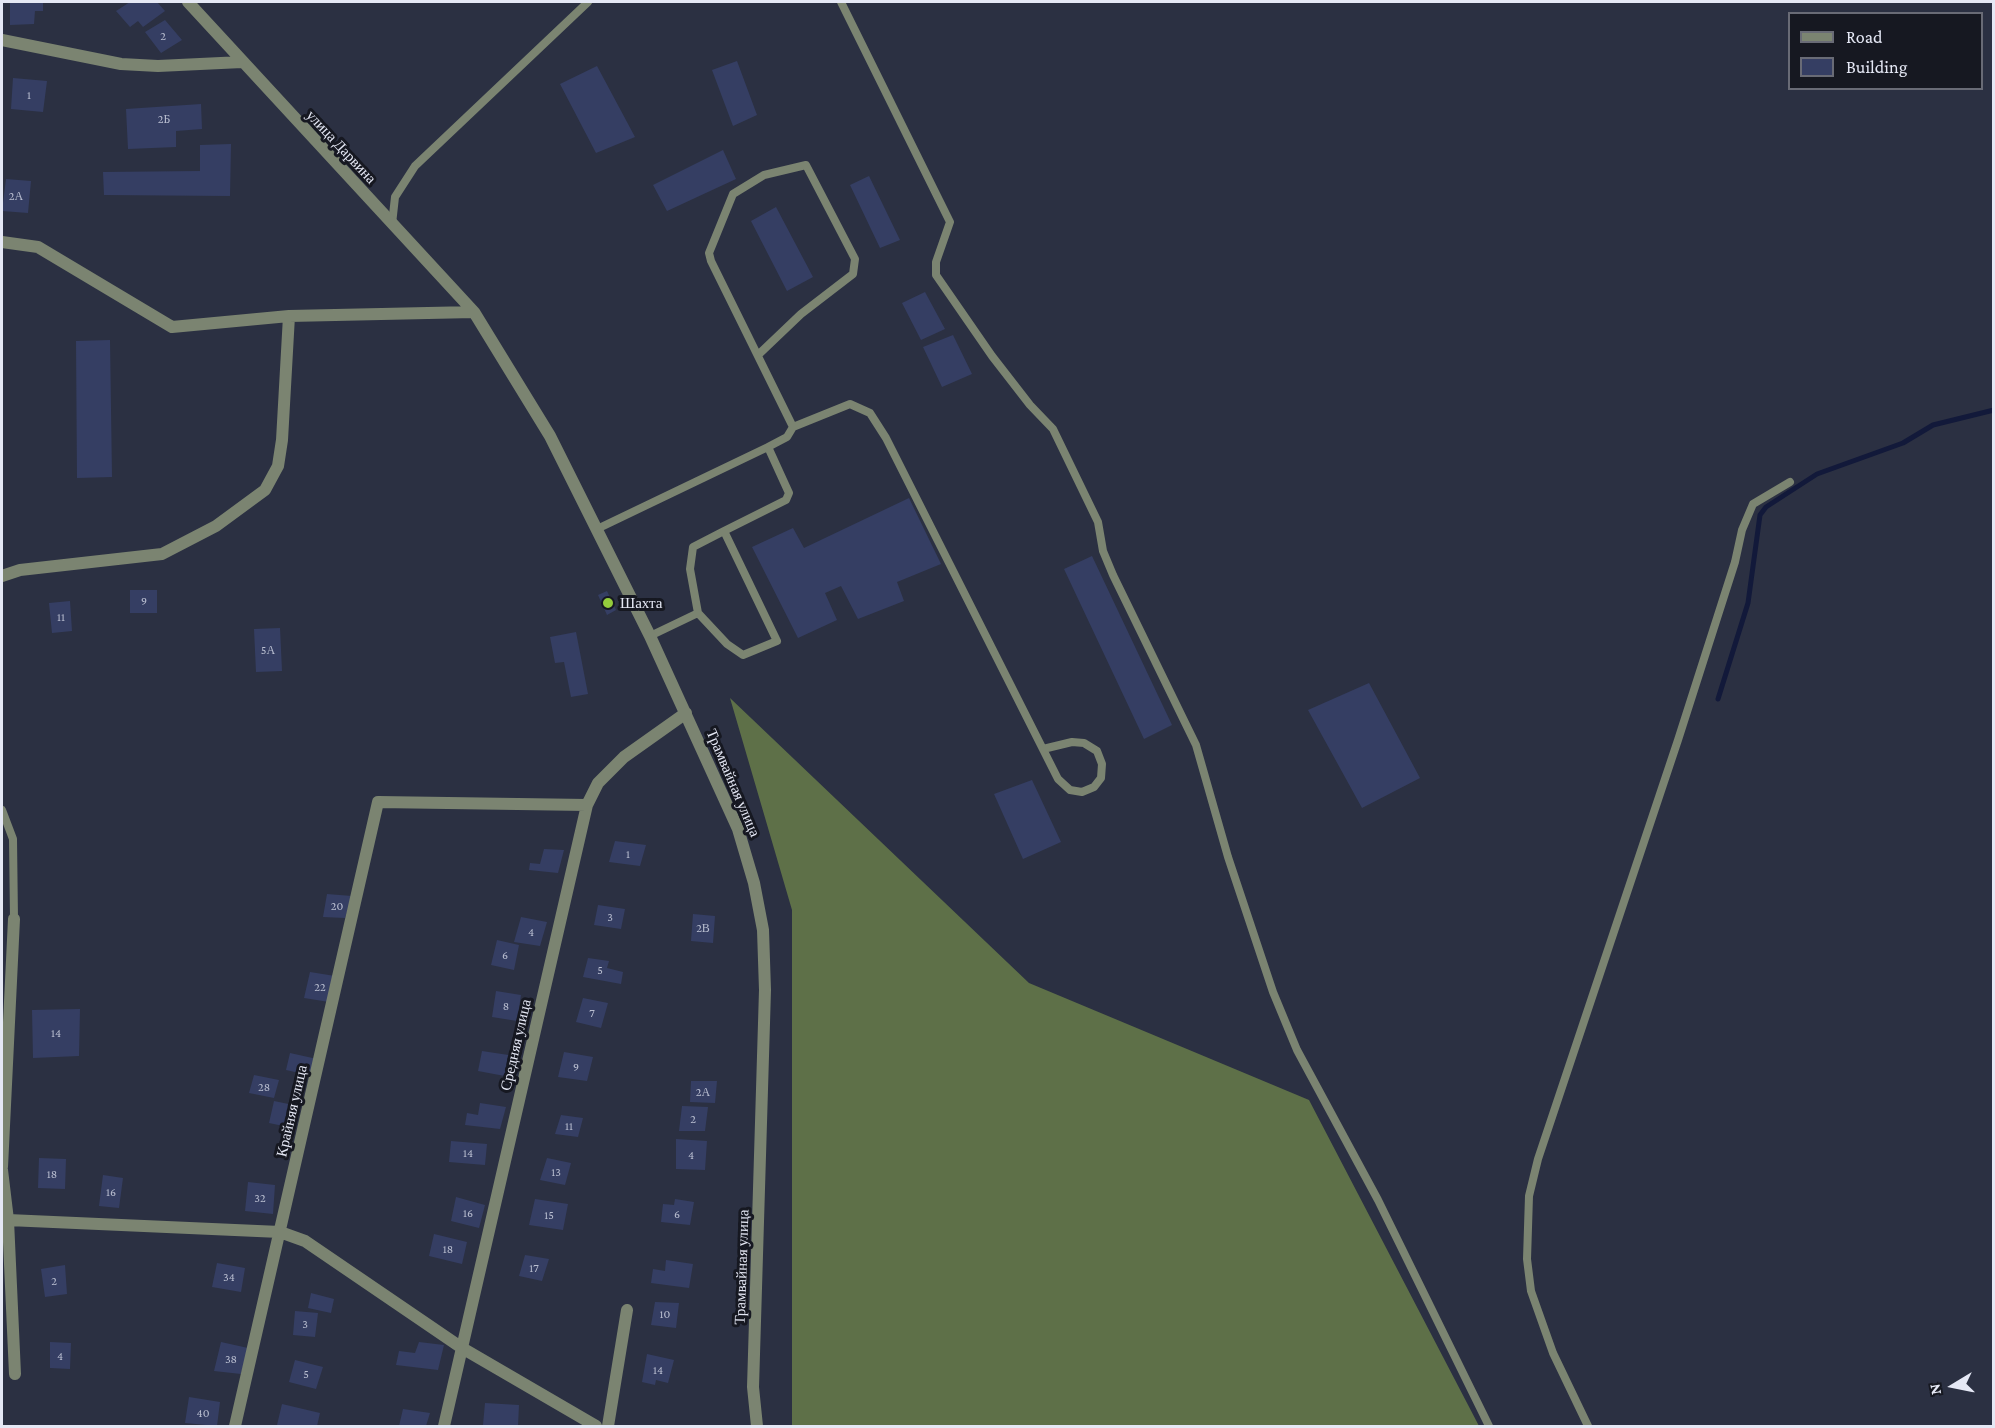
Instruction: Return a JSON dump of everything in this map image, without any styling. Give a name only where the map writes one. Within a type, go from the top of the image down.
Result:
[{"type":"street","name":"улица Дарвина","points":[[188,2],[474,312]]},
{"type":"street","points":[[2,40],[121,64],[158,66],[242,62]]},
{"type":"street","points":[[2,242],[38,247],[172,327],[289,316],[474,312]]},
{"type":"street","name":"Трамвайная улица","points":[[474,312],[550,436],[650,636],[738,829],[754,883],[763,930],[765,990],[753,1387],[757,1426]]},
{"type":"street","points":[[2,576],[20,570],[162,554],[216,526],[266,490],[278,466],[282,440],[289,316]]},
{"type":"street","name":"Средняя улица","points":[[444,1426],[587,805],[598,783],[624,757],[686,712]]},
{"type":"street","name":"Крайняя улица","points":[[236,1426],[378,802],[587,805]]},
{"type":"street","points":[[14,919],[2,1168],[8,1220],[15,1374]]},
{"type":"street","points":[[8,1220],[280,1232],[306,1241],[462,1348],[596,1426]]},
{"type":"street","points":[[608,1426],[627,1310]]},
{"type":"lane","points":[[392,224],[395,197],[415,166],[588,2]]},
{"type":"lane","points":[[841,2],[950,222],[936,262],[936,275],[992,356],[1030,405],[1053,429],[1098,522],[1103,551],[1113,575],[1196,745],[1228,857],[1273,992],[1297,1050],[1378,1200],[1489,1426]]},
{"type":"lane","points":[[758,355],[801,314],[854,274],[855,259],[806,165],[764,175],[733,194],[709,254],[758,355],[793,427]]},
{"type":"lane","points":[[597,529],[768,447],[787,436],[793,427],[850,404],[870,413],[886,438],[1058,779],[1070,790],[1082,792],[1094,787],[1101,778],[1100,757],[1096,751],[1084,743],[1072,742],[1043,749]]},
{"type":"lane","points":[[724,531],[777,642],[743,655],[728,644],[698,613],[690,569],[693,547],[724,531],[786,501],[789,493],[768,447]]},
{"type":"lane","points":[[1588,1426],[1553,1353],[1531,1291],[1527,1258],[1529,1196],[1545,1137],[1689,706],[1735,562],[1742,530],[1753,504],[1790,482]]},
{"type":"lane","points":[[650,636],[698,613]]},
{"type":"lane","points":[[2,810],[13,839],[14,919]]},
{"type":"green space","points":[[730,698],[1029,983],[1309,1100],[1479,1426],[792,1426],[792,910]]},
{"type":"building","points":[[10,2],[43,2],[43,11],[35,11],[34,24],[10,25]]},
{"type":"building","points":[[130,2],[157,2],[165,11],[143,27],[138,21],[130,27],[116,11]]},
{"type":"building","points":[[165,20],[182,40],[161,53],[145,32]]},
{"type":"building","points":[[737,61],[757,115],[733,126],[712,70]]},
{"type":"building","points":[[597,66],[635,137],[596,153],[560,84]]},
{"type":"building","points":[[13,78],[47,81],[43,112],[11,109]]},
{"type":"building","points":[[201,104],[202,129],[176,131],[176,147],[128,149],[126,109]]},
{"type":"building","points":[[231,144],[230,196],[104,195],[103,172],[200,171],[200,145]]},
{"type":"building","points":[[723,150],[736,179],[667,211],[653,185]]},
{"type":"building","points":[[869,176],[900,240],[880,248],[850,185]]},
{"type":"building","points":[[6,179],[31,181],[28,213],[2,211]]},
{"type":"building","points":[[776,207],[813,277],[787,291],[751,221]]},
{"type":"building","points":[[925,292],[945,329],[921,340],[902,303]]},
{"type":"building","points":[[953,335],[972,374],[942,387],[923,347]]},
{"type":"building","points":[[110,340],[112,477],[77,478],[76,341]]},
{"type":"building","points":[[909,498],[941,564],[897,582],[904,601],[858,619],[841,586],[825,593],[837,620],[798,638],[752,547],[793,528],[804,548]]},
{"type":"building","points":[[1092,556],[1172,725],[1144,739],[1064,569]]},
{"type":"building","points":[[130,590],[157,590],[157,613],[130,613]]},
{"type":"building","points":[[607,591],[616,610],[607,615],[598,595]]},
{"type":"building","points":[[70,601],[72,631],[52,633],[49,603]]},
{"type":"building","points":[[280,628],[282,671],[256,672],[254,629]]},
{"type":"building","points":[[576,632],[588,694],[571,697],[564,662],[555,663],[550,637]]},
{"type":"building","points":[[1369,683],[1420,778],[1362,808],[1308,710]]},
{"type":"building","points":[[1032,780],[1061,842],[1023,859],[994,794]]},
{"type":"building","points":[[615,841],[646,845],[640,866],[609,862]]},
{"type":"building","points":[[544,849],[564,850],[558,873],[529,870],[530,863],[540,864]]},
{"type":"building","points":[[327,894],[352,896],[345,918],[323,917]]},
{"type":"building","points":[[598,905],[625,909],[621,929],[594,925]]},
{"type":"building","points":[[693,914],[715,916],[713,943],[691,941]]},
{"type":"building","points":[[521,917],[547,922],[540,946],[514,942]]},
{"type":"building","points":[[497,940],[519,945],[514,970],[491,965]]},
{"type":"building","points":[[588,958],[609,961],[607,968],[623,972],[621,984],[583,977]]},
{"type":"building","points":[[310,972],[335,976],[329,1002],[304,998]]},
{"type":"building","points":[[496,991],[521,995],[517,1021],[492,1017]]},
{"type":"building","points":[[583,998],[608,1003],[601,1028],[576,1022]]},
{"type":"building","points":[[80,1009],[79,1056],[33,1058],[32,1010]]},
{"type":"building","points":[[482,1051],[515,1056],[510,1077],[478,1071]]},
{"type":"building","points":[[564,1052],[593,1057],[587,1081],[558,1077]]},
{"type":"building","points":[[290,1053],[317,1059],[313,1076],[286,1070]]},
{"type":"building","points":[[254,1075],[279,1080],[274,1098],[249,1093]]},
{"type":"building","points":[[691,1081],[717,1081],[715,1103],[690,1102]]},
{"type":"building","points":[[274,1101],[298,1106],[293,1128],[269,1123]]},
{"type":"building","points":[[480,1103],[506,1107],[500,1129],[465,1125],[467,1113],[478,1115]]},
{"type":"building","points":[[682,1106],[708,1107],[705,1131],[679,1131]]},
{"type":"building","points":[[561,1115],[583,1118],[578,1137],[555,1134]]},
{"type":"building","points":[[676,1139],[707,1141],[705,1170],[676,1169]]},
{"type":"building","points":[[451,1141],[487,1144],[485,1165],[449,1162]]},
{"type":"building","points":[[39,1158],[66,1159],[65,1189],[38,1188]]},
{"type":"building","points":[[547,1158],[571,1163],[565,1185],[540,1180]]},
{"type":"building","points":[[103,1175],[123,1178],[119,1208],[99,1206]]},
{"type":"building","points":[[248,1182],[275,1185],[273,1214],[245,1211]]},
{"type":"building","points":[[456,1197],[485,1205],[479,1228],[451,1221]]},
{"type":"building","points":[[535,1199],[568,1204],[563,1230],[529,1225]]},
{"type":"building","points":[[675,1199],[694,1202],[690,1225],[661,1222],[663,1204],[674,1205]]},
{"type":"building","points":[[434,1234],[467,1242],[462,1264],[429,1256]]},
{"type":"building","points":[[525,1255],[549,1259],[542,1281],[519,1276]]},
{"type":"building","points":[[666,1260],[693,1264],[689,1288],[651,1283],[653,1269],[665,1271]]},
{"type":"building","points":[[217,1263],[245,1268],[241,1292],[212,1287]]},
{"type":"building","points":[[65,1265],[67,1294],[45,1297],[41,1269]]},
{"type":"building","points":[[311,1293],[334,1299],[331,1313],[308,1308]]},
{"type":"building","points":[[655,1302],[679,1303],[676,1328],[651,1325]]},
{"type":"building","points":[[295,1311],[318,1313],[315,1337],[293,1335]]},
{"type":"building","points":[[50,1342],[71,1343],[70,1369],[50,1368]]},
{"type":"building","points":[[221,1342],[248,1348],[241,1374],[214,1371]]},
{"type":"building","points":[[419,1342],[444,1345],[438,1370],[396,1365],[399,1351],[415,1353]]},
{"type":"building","points":[[647,1354],[674,1360],[668,1383],[656,1380],[655,1385],[642,1382]]},
{"type":"building","points":[[295,1360],[323,1367],[316,1389],[289,1382]]},
{"type":"building","points":[[189,1397],[220,1402],[217,1426],[185,1423]]},
{"type":"building","points":[[485,1403],[519,1405],[518,1426],[483,1425]]},
{"type":"building","points":[[282,1404],[320,1413],[317,1426],[277,1425]]},
{"type":"building","points":[[403,1409],[430,1413],[426,1426],[399,1426]]},
{"type":"waterway","points":[[1718,699],[1748,603],[1760,515],[1766,507],[1817,474],[1903,443],[1933,425],[1994,410]]},
{"type":"place","name":"Шахта","points":[[608,603]]}]
